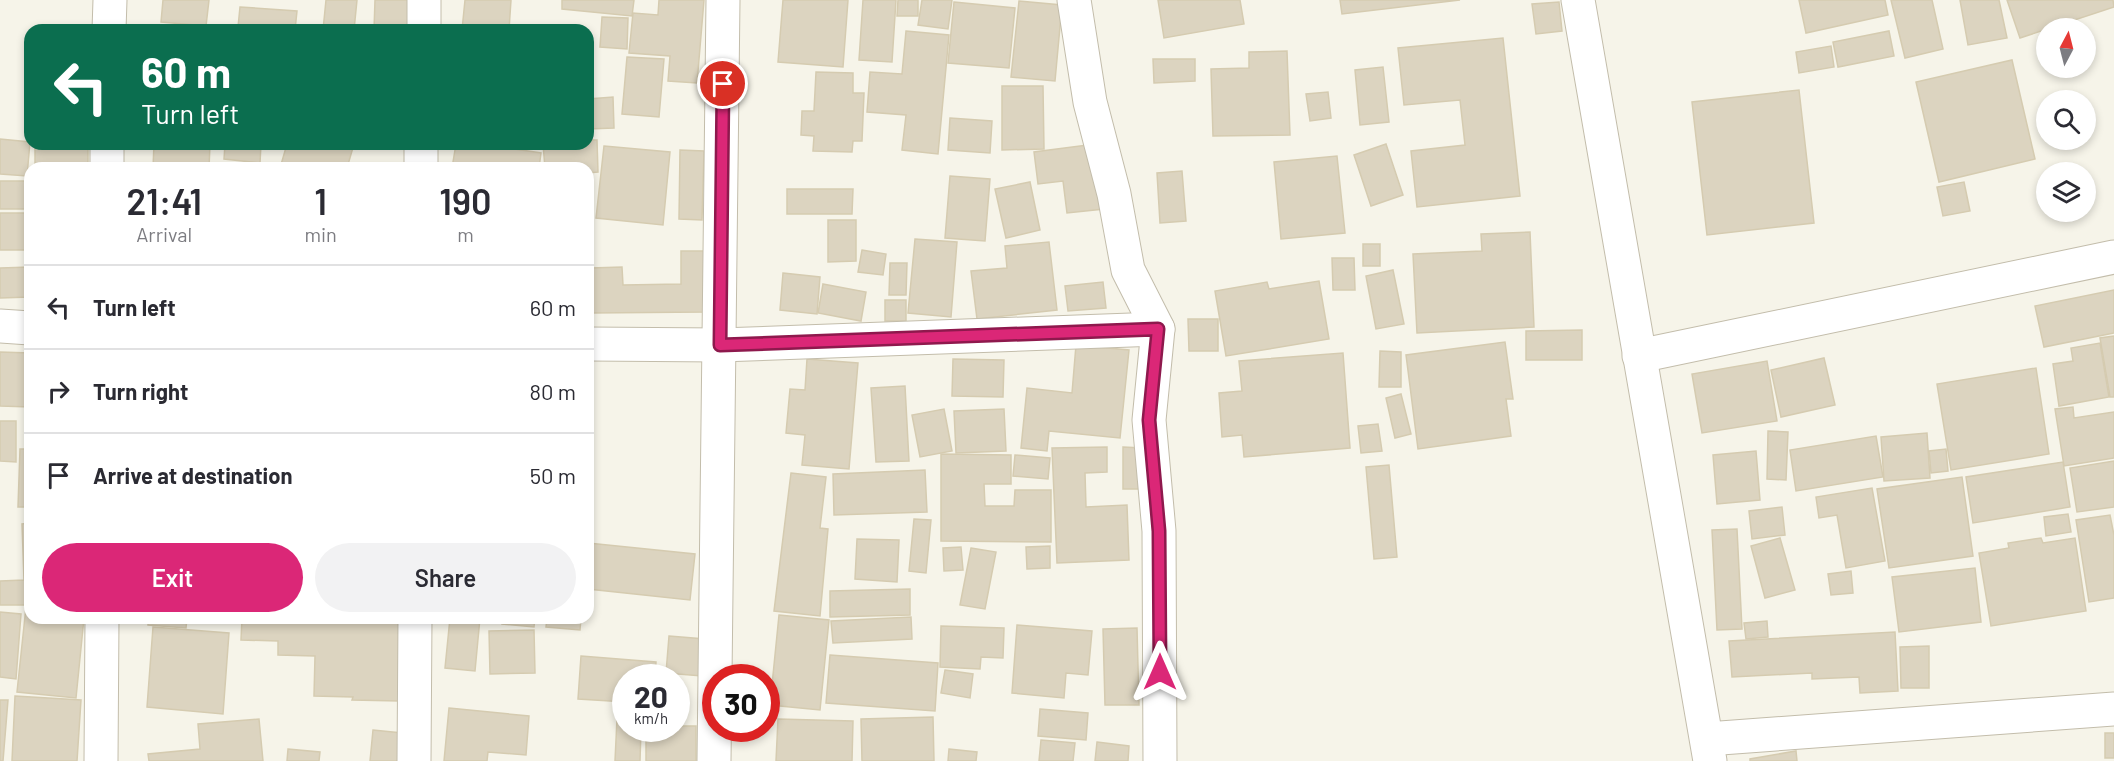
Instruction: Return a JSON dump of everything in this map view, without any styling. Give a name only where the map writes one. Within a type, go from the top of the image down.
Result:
[{"type":"street","points":[[109,24],[110,0]]},
{"type":"street","points":[[424,0],[424,24]]},
{"type":"street","points":[[714,761],[723,0]]},
{"type":"street","points":[[1074,0],[1090,102],[1114,194],[1128,270],[1158,329],[1149,420],[1159,531],[1160,761]]},
{"type":"street","points":[[1578,0],[1708,750],[2114,709]]},
{"type":"street","points":[[1639,356],[2114,257]]},
{"type":"street","points":[[0,326],[24,328]]},
{"type":"street","points":[[594,344],[720,345],[1158,329]]},
{"type":"street","points":[[100,761],[102,624]]},
{"type":"street","points":[[414,761],[415,624]]},
{"type":"building","points":[[163,0],[209,0],[206,24],[161,22]]},
{"type":"building","points":[[326,0],[357,0],[355,24],[324,24]]},
{"type":"building","points":[[375,0],[410,0],[408,24],[374,24]]},
{"type":"building","points":[[465,0],[511,0],[509,24],[463,24]]},
{"type":"building","points":[[562,0],[634,0],[632,16],[562,9]]},
{"type":"building","points":[[659,0],[704,0],[697,83],[668,81],[670,56],[629,53],[633,13],[658,15]]},
{"type":"building","points":[[783,0],[848,0],[843,67],[778,62]]},
{"type":"building","points":[[863,0],[896,0],[892,62],[859,60]]},
{"type":"building","points":[[898,0],[918,0],[918,16],[897,16]]},
{"type":"building","points":[[922,0],[952,0],[948,29],[918,25]]},
{"type":"building","points":[[1158,0],[1240,0],[1244,24],[1164,38]]},
{"type":"building","points":[[1340,0],[1460,0],[1342,14]]},
{"type":"building","points":[[1799,0],[1885,0],[1888,15],[1806,33]]},
{"type":"building","points":[[1891,0],[1932,0],[1943,49],[1905,58]]},
{"type":"building","points":[[1960,0],[1999,0],[2007,38],[1968,45]]},
{"type":"building","points":[[2007,0],[2113,0],[2114,7],[2081,18],[2036,18],[2036,33],[2020,38]]},
{"type":"building","points":[[1019,1],[1062,5],[1055,81],[1011,77]]},
{"type":"building","points":[[954,2],[1015,8],[1009,68],[948,63]]},
{"type":"building","points":[[1559,2],[1562,31],[1536,34],[1532,4]]},
{"type":"building","points":[[240,7],[297,11],[296,24],[238,24]]},
{"type":"building","points":[[602,17],[628,18],[627,49],[600,47]]},
{"type":"building","points":[[906,31],[949,35],[938,154],[902,150],[906,115],[867,112],[870,72],[902,74]]},
{"type":"building","points":[[1889,31],[1894,56],[1838,67],[1833,42]]},
{"type":"building","points":[[1503,38],[1520,196],[1417,207],[1411,151],[1465,145],[1460,100],[1404,105],[1398,48]]},
{"type":"building","points":[[1831,46],[1834,67],[1799,73],[1796,52]]},
{"type":"building","points":[[1287,51],[1290,135],[1213,136],[1211,69],[1249,68],[1249,52]]},
{"type":"building","points":[[627,57],[664,59],[659,117],[622,114]]},
{"type":"building","points":[[1153,59],[1195,59],[1195,81],[1154,83]]},
{"type":"building","points":[[2012,60],[2035,159],[1939,182],[1916,82]]},
{"type":"building","points":[[1383,67],[1389,122],[1360,125],[1355,70]]},
{"type":"building","points":[[816,72],[853,73],[853,93],[864,93],[862,141],[853,141],[852,152],[813,151],[814,136],[801,135],[802,111],[814,111]]},
{"type":"building","points":[[1002,86],[1043,86],[1044,149],[1002,150]]},
{"type":"building","points":[[1799,90],[1814,223],[1707,235],[1692,102]]},
{"type":"building","points":[[1328,92],[1331,118],[1310,121],[1306,94]]},
{"type":"building","points":[[613,97],[614,128],[594,129],[594,99]]},
{"type":"building","points":[[950,118],[992,121],[990,153],[948,150]]},
{"type":"building","points":[[0,139],[24,141],[24,150],[29,150],[28,162],[24,162],[24,176],[0,174]]},
{"type":"building","points":[[594,140],[597,140],[598,172],[594,172],[594,162],[544,162],[544,150],[594,150]]},
{"type":"building","points":[[1095,144],[1104,209],[1067,213],[1063,181],[1038,184],[1034,152]]},
{"type":"building","points":[[1386,144],[1403,195],[1371,206],[1354,155]]},
{"type":"building","points":[[604,146],[670,152],[663,225],[596,218]]},
{"type":"building","points":[[35,150],[88,150],[88,162],[35,162]]},
{"type":"building","points":[[154,150],[210,150],[209,162],[153,162]]},
{"type":"building","points":[[225,150],[261,150],[260,162],[224,159]]},
{"type":"building","points":[[285,150],[352,150],[349,162],[282,162]]},
{"type":"building","points":[[455,150],[521,150],[541,153],[540,162],[453,162]]},
{"type":"building","points":[[680,150],[704,151],[702,220],[679,219]]},
{"type":"building","points":[[1337,156],[1345,233],[1281,239],[1274,162]]},
{"type":"building","points":[[1182,171],[1186,221],[1160,223],[1157,173]]},
{"type":"building","points":[[950,176],[990,179],[985,241],[945,238]]},
{"type":"building","points":[[0,181],[24,181],[24,209],[0,209]]},
{"type":"building","points":[[1030,182],[1040,230],[1006,238],[995,189]]},
{"type":"building","points":[[1964,182],[1970,211],[1943,216],[1937,187]]},
{"type":"building","points":[[787,189],[853,189],[852,214],[787,214]]},
{"type":"building","points":[[0,213],[24,213],[24,250],[0,250]]},
{"type":"building","points":[[828,220],[856,220],[856,261],[828,262]]},
{"type":"building","points":[[1530,232],[1534,327],[1417,333],[1413,254],[1482,251],[1481,234]]},
{"type":"building","points":[[915,239],[957,242],[951,317],[908,313]]},
{"type":"building","points":[[1049,242],[1057,310],[977,319],[971,271],[1007,268],[1005,246]]},
{"type":"building","points":[[1363,244],[1380,244],[1380,266],[1363,266]]},
{"type":"building","points":[[862,250],[886,254],[883,275],[858,272]]},
{"type":"building","points":[[681,251],[705,251],[705,312],[594,313],[594,268],[622,267],[623,285],[681,284]]},
{"type":"building","points":[[1332,258],[1354,258],[1355,290],[1333,290]]},
{"type":"building","points":[[890,263],[907,263],[906,295],[889,295]]},
{"type":"building","points":[[24,267],[24,297],[0,298],[0,268]]},
{"type":"building","points":[[1393,270],[1404,324],[1376,329],[1366,276]]},
{"type":"building","points":[[783,273],[820,277],[817,314],[780,310]]},
{"type":"building","points":[[1319,281],[1329,339],[1226,356],[1215,291],[1267,282],[1269,289]]},
{"type":"building","points":[[1103,282],[1106,308],[1068,311],[1065,286]]},
{"type":"building","points":[[823,284],[866,292],[861,321],[818,313]]},
{"type":"building","points":[[2114,290],[2114,333],[2044,347],[2035,306]]},
{"type":"building","points":[[885,300],[906,300],[906,321],[885,321]]},
{"type":"building","points":[[1188,319],[1218,319],[1218,351],[1189,351]]},
{"type":"building","points":[[1582,330],[1582,360],[1526,360],[1526,331]]},
{"type":"building","points":[[2114,336],[2114,397],[2110,397],[2100,338]]},
{"type":"building","points":[[1505,342],[1513,399],[1506,399],[1511,436],[1418,449],[1406,355]]},
{"type":"building","points":[[2100,343],[2109,397],[2059,406],[2053,364],[2073,361],[2071,348]]},
{"type":"building","points":[[1076,345],[1129,350],[1120,438],[1049,431],[1047,451],[1021,448],[1027,388],[1072,393]]},
{"type":"building","points":[[1380,351],[1401,352],[1401,387],[1379,387]]},
{"type":"building","points":[[0,352],[24,353],[24,407],[0,406]]},
{"type":"building","points":[[1343,353],[1350,448],[1244,457],[1242,435],[1222,437],[1219,393],[1242,391],[1239,361]]},
{"type":"building","points":[[1824,358],[1835,405],[1781,417],[1771,370]]},
{"type":"building","points":[[807,359],[858,363],[849,469],[802,465],[805,435],[786,433],[790,389],[805,390]]},
{"type":"building","points":[[953,359],[1004,360],[1003,397],[952,396]]},
{"type":"building","points":[[1767,361],[1777,421],[1702,433],[1692,374]]},
{"type":"building","points":[[2036,368],[2049,454],[1951,470],[1937,384]]},
{"type":"building","points":[[905,386],[909,461],[876,462],[871,388]]},
{"type":"building","points":[[1401,394],[1411,434],[1395,438],[1386,398]]},
{"type":"building","points":[[2073,407],[2074,418],[2114,412],[2114,458],[2064,466],[2055,409]]},
{"type":"building","points":[[944,409],[952,451],[920,457],[912,415]]},
{"type":"building","points":[[1004,409],[1006,451],[956,453],[954,411]]},
{"type":"building","points":[[0,421],[16,421],[16,462],[0,461]]},
{"type":"building","points":[[1378,424],[1382,451],[1361,453],[1358,426]]},
{"type":"building","points":[[1768,431],[1788,432],[1786,480],[1767,479]]},
{"type":"building","points":[[1927,433],[1930,478],[1884,481],[1881,437]]},
{"type":"building","points":[[1876,436],[1883,477],[1796,491],[1790,450]]},
{"type":"building","points":[[1107,447],[1107,472],[1085,473],[1086,507],[1127,505],[1129,560],[1057,563],[1052,448]]},
{"type":"building","points":[[1123,447],[1142,448],[1141,489],[1123,489]]},
{"type":"building","points":[[20,449],[24,449],[24,507],[18,507]]},
{"type":"building","points":[[1946,449],[1948,471],[1931,473],[1929,451]]},
{"type":"building","points":[[1756,451],[1760,500],[1717,504],[1713,455]]},
{"type":"building","points":[[941,454],[1011,455],[1011,484],[984,484],[985,506],[1014,506],[1015,490],[1051,490],[1051,542],[941,541]]},
{"type":"building","points":[[1015,455],[1050,458],[1048,479],[1013,476]]},
{"type":"building","points":[[2114,461],[2114,507],[2077,512],[2070,468]]},
{"type":"building","points":[[2063,462],[2070,507],[1973,523],[1966,477]]},
{"type":"building","points":[[1389,465],[1397,557],[1374,559],[1366,467]]},
{"type":"building","points":[[925,470],[927,512],[834,515],[833,474]]},
{"type":"building","points":[[791,473],[826,477],[820,528],[828,529],[820,616],[774,611]]},
{"type":"building","points":[[1962,477],[1973,556],[1889,568],[1877,489]]},
{"type":"building","points":[[1872,488],[1885,561],[1846,568],[1837,515],[1819,518],[1816,497]]},
{"type":"building","points":[[1782,507],[1785,535],[1752,539],[1749,511]]},
{"type":"building","points":[[2068,514],[2071,532],[2046,536],[2044,517]]},
{"type":"building","points":[[2110,515],[2114,535],[2114,598],[2089,602],[2076,520]]},
{"type":"building","points":[[914,519],[931,520],[926,573],[909,571]]},
{"type":"building","points":[[22,524],[24,524],[24,580]]},
{"type":"building","points":[[1737,529],[1742,629],[1717,630],[1712,530]]},
{"type":"building","points":[[1780,538],[1795,590],[1765,598],[1751,546]]},
{"type":"building","points":[[2041,538],[2043,543],[2075,538],[2086,611],[1991,626],[1979,553],[2009,548],[2008,543]]},
{"type":"building","points":[[857,539],[899,540],[897,582],[855,579]]},
{"type":"building","points":[[594,544],[695,554],[690,600],[594,590]]},
{"type":"building","points":[[1050,546],[1050,568],[1027,569],[1026,547]]},
{"type":"building","points":[[961,547],[963,570],[944,571],[943,548]]},
{"type":"building","points":[[971,548],[996,552],[985,609],[960,605]]},
{"type":"building","points":[[1975,568],[1981,622],[1899,632],[1892,577]]},
{"type":"building","points":[[1851,571],[1853,593],[1831,595],[1828,574]]},
{"type":"building","points":[[24,580],[24,605],[0,605],[0,581]]},
{"type":"building","points":[[910,589],[910,615],[830,617],[830,591]]},
{"type":"building","points":[[0,612],[21,614],[16,679],[0,677]]},
{"type":"building","points":[[779,615],[829,620],[820,710],[780,706],[780,664],[774,664]]},
{"type":"building","points":[[911,617],[912,639],[833,643],[831,621]]},
{"type":"building","points":[[1767,621],[1768,637],[1746,639],[1744,623]]},
{"type":"building","points":[[24,624],[83,624],[76,698],[17,692]]},
{"type":"building","points":[[148,624],[186,624],[186,628]]},
{"type":"building","points":[[242,624],[401,624],[399,701],[314,696],[315,656],[278,655],[278,641],[241,640]]},
{"type":"building","points":[[449,624],[479,624],[475,671],[445,668]]},
{"type":"building","points":[[502,624],[534,624],[534,627]]},
{"type":"building","points":[[546,624],[580,624],[580,630],[546,627]]},
{"type":"building","points":[[1017,625],[1092,631],[1088,675],[1066,673],[1064,698],[1012,693]]},
{"type":"building","points":[[941,626],[1004,628],[1003,658],[981,657],[980,669],[940,667]]},
{"type":"building","points":[[153,627],[229,633],[223,714],[147,707]]},
{"type":"building","points":[[1137,628],[1139,705],[1105,705],[1103,629]]},
{"type":"building","points":[[534,630],[535,673],[490,674],[489,631]]},
{"type":"building","points":[[1895,632],[1898,691],[1860,693],[1859,677],[1812,679],[1812,673],[1732,677],[1729,641]]},
{"type":"building","points":[[669,636],[705,639],[702,676],[690,675],[690,664],[667,664]]},
{"type":"building","points":[[1929,646],[1929,688],[1901,688],[1900,647]]},
{"type":"building","points":[[830,655],[938,663],[935,711],[826,703]]},
{"type":"building","points":[[581,656],[656,662],[656,664],[612,664],[612,701],[578,699]]},
{"type":"building","points":[[945,670],[973,674],[970,698],[941,693]]},
{"type":"building","points":[[15,696],[81,700],[77,761],[12,761]]},
{"type":"building","points":[[0,700],[8,700],[3,761],[0,761]]},
{"type":"building","points":[[449,708],[529,716],[526,755],[488,752],[487,761],[444,761]]},
{"type":"building","points":[[1040,709],[1088,713],[1086,740],[1038,736]]},
{"type":"building","points":[[933,717],[934,761],[862,761],[861,719]]},
{"type":"building","points":[[259,719],[263,761],[149,761],[148,754],[200,749],[198,724]]},
{"type":"building","points":[[780,719],[853,721],[852,761],[776,761],[777,742],[780,742]]},
{"type":"building","points":[[690,726],[696,726],[696,761],[646,761],[646,742],[690,742]]},
{"type":"building","points":[[373,730],[402,733],[399,761],[370,761]]},
{"type":"building","points":[[2105,733],[2114,733],[2114,758],[2105,758]]},
{"type":"building","points":[[1041,740],[1075,743],[1073,761],[1039,761]]},
{"type":"building","points":[[616,742],[641,742],[640,761],[615,761]]},
{"type":"building","points":[[1097,742],[1129,746],[1128,761],[1095,761]]},
{"type":"building","points":[[288,749],[320,752],[319,761],[287,761]]},
{"type":"building","points":[[949,749],[977,752],[976,761],[948,761]]},
{"type":"building","points":[[1796,751],[1797,761],[1750,761],[1750,759]]},
{"type":"route","points":[[723,84],[720,345],[1158,329],[1149,420],[1159,531],[1160,672]]}]
